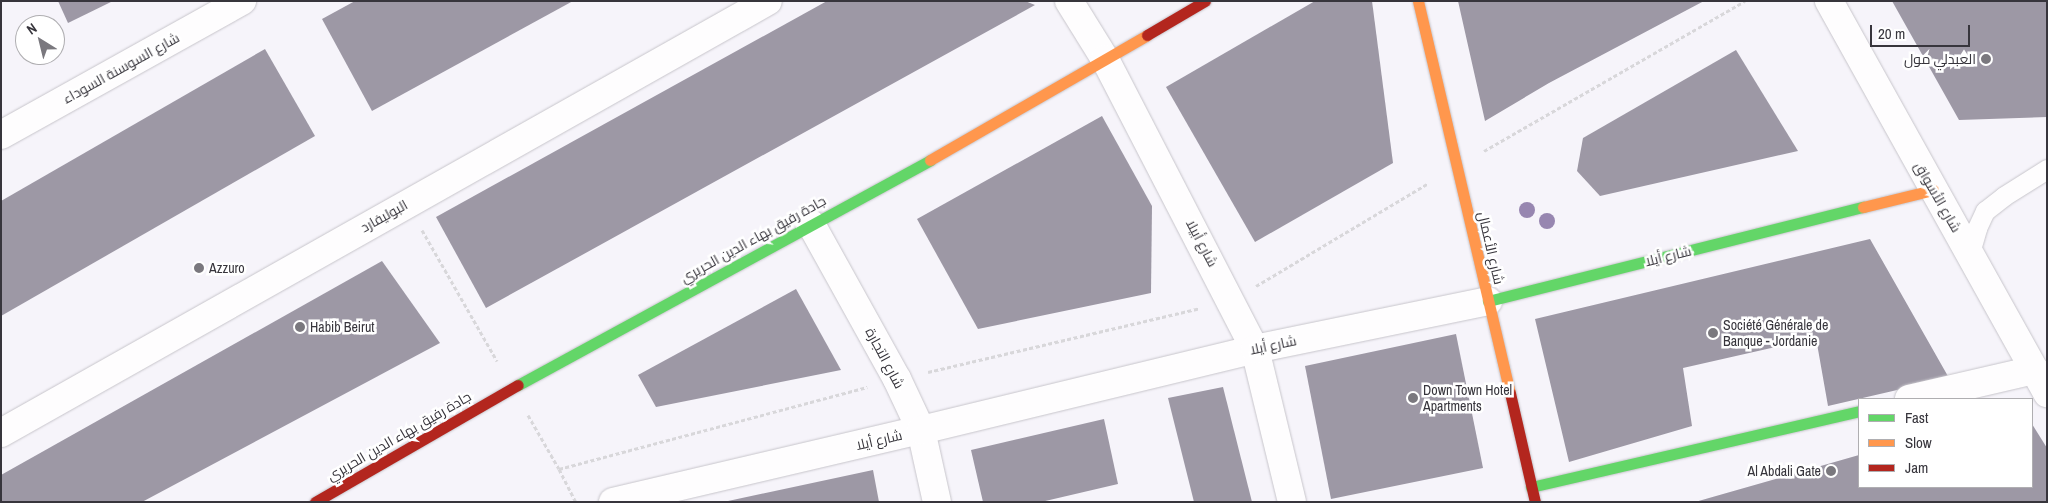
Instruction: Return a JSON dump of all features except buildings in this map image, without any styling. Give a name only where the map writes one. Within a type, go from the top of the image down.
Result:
[{"type":"street","name":"شارع السوسنة السوداء","points":[[1,135],[242,1]]},
{"type":"street","name":"البوليفارد","points":[[1,433],[768,1]]},
{"type":"street","name":"شارع أبيلا","points":[[1069,1],[1105,59],[1232,300],[1255,349],[1292,502]]},
{"type":"street","name":"جادة رفيق بهاء الدين الحريري","points":[[316,502],[512,388],[962,142],[1204,1]]},
{"type":"street","name":"شارع الأعمال","points":[[1418,1],[1535,502]]},
{"type":"street","name":"شارع الأسواق","points":[[1829,1],[2041,381]]},
{"type":"street","name":"شارع أيلا","points":[[613,502],[1255,349],[1488,301],[1933,190]]},
{"type":"street","name":"شارع التجارة","points":[[811,224],[897,379],[921,430],[937,502]]},
{"type":"street","points":[[1916,398],[2041,381]]},
{"type":"street","points":[[1531,487],[1858,411]]},
{"type":"lane","points":[[1970,253],[1976,228],[1985,211],[2004,196],[2047,169]]},
{"type":"path","points":[[559,469],[897,379],[1232,300],[1456,167],[1746,1]]},
{"type":"path","points":[[406,204],[559,469],[576,502]]},
{"type":"traffic: fast","points":[[518,385],[930,160]]},
{"type":"traffic: fast","points":[[1488,301],[1863,207]]},
{"type":"traffic: fast","points":[[1531,487],[1858,411]]},
{"type":"traffic: slow","points":[[1418,1],[1510,393]]},
{"type":"traffic: slow","points":[[930,160],[1147,35]]},
{"type":"traffic: slow","points":[[1863,207],[1933,190]]},
{"type":"traffic: jam","points":[[1147,35],[1205,1]]},
{"type":"traffic: jam","points":[[315,502],[518,385]]},
{"type":"traffic: jam","points":[[1510,393],[1535,502]]},
{"type":"place","name":"العبدلي مول","points":[[1986,59]]},
{"type":"place","name":"Azzuro","points":[[199,268]]},
{"type":"place","name":"Habib Beirut","points":[[300,327]]},
{"type":"place","name":"Société Générale de Banque - Jordanie","points":[[1713,333]]},
{"type":"place","name":"Down Town Hotel Apartments","points":[[1413,398]]},
{"type":"place","name":"Al Abdali Gate","points":[[1831,471]]}]
